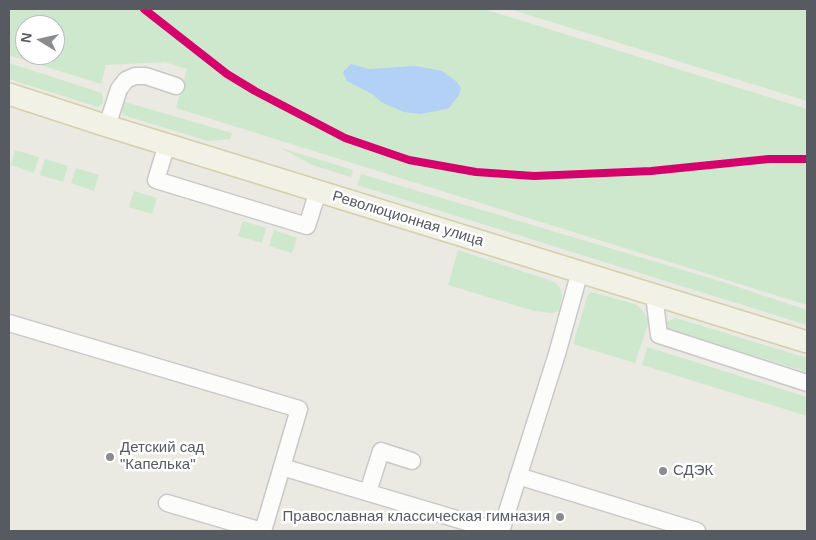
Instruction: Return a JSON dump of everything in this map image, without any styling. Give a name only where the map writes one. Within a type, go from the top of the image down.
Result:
[{"type":"main road","name":"Революционная улица","points":[[9,94],[807,342]]},
{"type":"lane","points":[[108,126],[119,89],[126,80],[135,76],[146,76],[176,86]]},
{"type":"lane","points":[[167,144],[156,180],[307,226],[318,191]]},
{"type":"lane","points":[[282,467],[499,531],[518,476],[580,271]]},
{"type":"lane","points":[[654,295],[659,335],[807,383]]},
{"type":"lane","points":[[9,324],[299,410],[262,531],[166,503]]},
{"type":"lane","points":[[368,492],[381,452],[412,461]]},
{"type":"lane","points":[[518,476],[697,531]]},
{"type":"green space","points":[[9,9],[484,9],[807,109],[807,305],[176,108],[187,69],[165,62],[106,65],[101,84],[41,65],[65,65],[65,15],[15,15],[15,57],[9,55]]},
{"type":"green space","points":[[510,9],[807,9],[807,101],[516,11]]},
{"type":"green space","points":[[9,63],[102,93],[103,103],[98,107],[9,79]]},
{"type":"green space","points":[[125,102],[232,133],[230,139],[208,141],[126,116],[120,111],[121,103]]},
{"type":"green space","points":[[281,148],[353,170],[351,177],[312,165]]},
{"type":"green space","points":[[15,150],[39,157],[34,173],[11,165]]},
{"type":"green space","points":[[45,159],[68,166],[63,182],[40,175]]},
{"type":"green space","points":[[76,168],[99,175],[94,191],[71,183]]},
{"type":"green space","points":[[361,174],[720,281],[807,310],[807,325],[357,185]]},
{"type":"green space","points":[[134,191],[157,198],[152,214],[129,207]]},
{"type":"green space","points":[[243,221],[266,228],[262,243],[238,236]]},
{"type":"green space","points":[[274,230],[297,238],[292,253],[269,246]]},
{"type":"green space","points":[[458,250],[555,282],[560,288],[562,296],[559,311],[552,313],[534,311],[448,285]]},
{"type":"green space","points":[[592,292],[637,305],[649,321],[635,363],[573,344],[588,294]]},
{"type":"green space","points":[[676,318],[807,358],[807,372],[668,328],[666,322]]},
{"type":"green space","points":[[647,347],[807,397],[807,416],[642,365]]},
{"type":"water","points":[[351,64],[369,69],[416,66],[442,71],[457,82],[461,88],[459,95],[449,108],[420,114],[404,112],[383,103],[372,94],[347,81],[343,72]]},
{"type":"cycle path","points":[[144,9],[227,74],[255,91],[345,138],[409,160],[476,172],[534,176],[651,171],[769,159],[807,159]]},
{"type":"place","name":"Детский сад \"Капелька\"","points":[[110,457]]},
{"type":"place","name":"СДЭК","points":[[663,471]]},
{"type":"place","name":"Православная классическая гимназия","points":[[560,517]]}]
